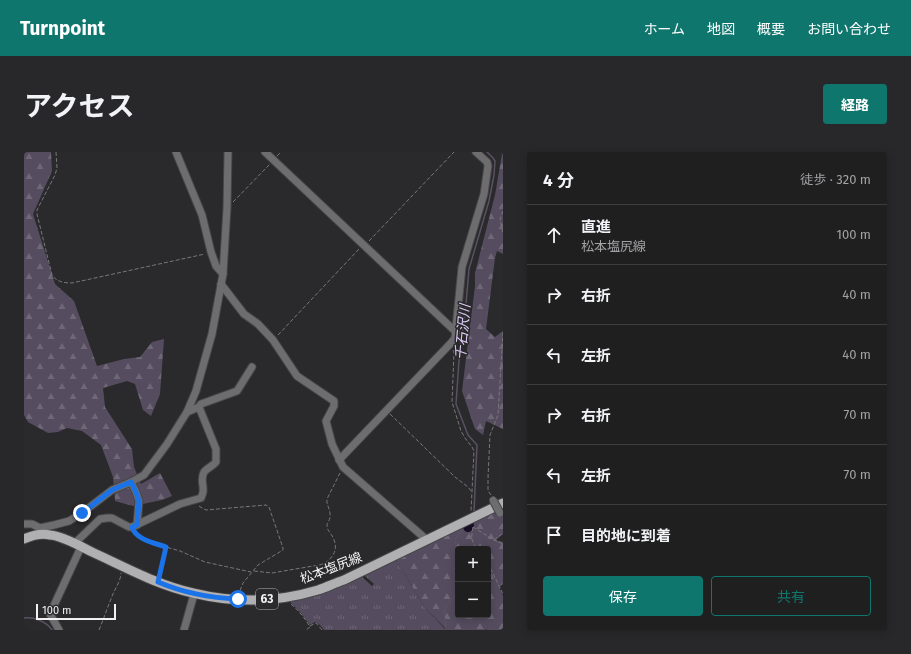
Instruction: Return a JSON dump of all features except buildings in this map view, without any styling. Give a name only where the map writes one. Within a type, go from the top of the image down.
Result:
[{"type":"main road","name":"松本塩尻線","points":[[40,531],[78,545],[173,588],[194,594],[219,598],[270,599],[318,590],[344,580],[427,540],[470,522],[503,503]]},
{"type":"main road","points":[[24,540],[40,531]]},
{"type":"street","points":[[176,152],[202,215],[216,266],[223,274]]},
{"type":"street","points":[[24,524],[32,524],[40,531],[69,521],[112,490],[144,475],[167,444],[187,412],[196,391],[212,334],[223,274],[227,208],[228,152]]},
{"type":"street","points":[[264,152],[456,332]]},
{"type":"street","points":[[339,460],[452,343],[455,338],[462,267],[484,194],[488,166],[487,162],[476,152]]},
{"type":"street","points":[[221,284],[244,314],[258,324],[273,340],[297,376],[334,401],[334,406],[326,421],[332,444],[343,467],[427,540]]},
{"type":"street","points":[[187,412],[199,407],[201,404],[237,391],[252,367]]},
{"type":"street","points":[[59,630],[50,614],[78,545],[100,519],[112,518],[129,527],[134,526],[180,504],[201,498],[203,492],[203,473],[214,465],[217,459],[216,449],[199,407]]},
{"type":"street","points":[[131,482],[139,501],[134,526]]},
{"type":"street","points":[[493,500],[500,513]]},
{"type":"street","points":[[184,630],[194,594]]},
{"type":"path","points":[[56,152],[57,168],[55,175],[37,210],[52,276],[54,278],[61,282],[72,283],[211,252]]},
{"type":"path","points":[[227,208],[281,152]]},
{"type":"path","points":[[273,340],[454,152]]},
{"type":"path","points":[[503,211],[500,219],[503,233]]},
{"type":"path","points":[[493,500],[488,491],[490,435],[498,415],[503,332]]},
{"type":"path","points":[[452,343],[454,353],[452,402],[461,431],[474,451],[470,522],[471,538],[475,546]]},
{"type":"path","points":[[387,411],[455,477],[468,487],[472,493]]},
{"type":"path","points":[[134,526],[134,532],[138,536],[180,551],[204,562],[252,572],[272,573],[319,566],[324,564],[332,557],[336,544],[327,526],[330,511],[326,502],[343,467]]},
{"type":"path","points":[[196,500],[199,506],[206,510],[266,505],[269,507],[283,550],[258,565],[240,588],[238,599]]},
{"type":"path","points":[[470,522],[494,540],[503,544]]},
{"type":"path","points":[[494,540],[503,533]]},
{"type":"path","points":[[158,582],[166,547]]},
{"type":"path","points":[[99,630],[121,577],[122,566]]},
{"type":"path","points":[[491,569],[503,594]]},
{"type":"path","points":[[285,597],[310,626]]},
{"type":"path","points":[[306,630],[316,623],[322,630]]},
{"type":"green space","points":[[24,152],[51,152],[52,171],[33,214],[55,284],[74,301],[97,366],[124,359],[140,357],[152,342],[164,339],[160,394],[151,416],[143,410],[135,384],[127,381],[103,388],[105,407],[132,449],[134,467],[141,484],[160,473],[172,496],[162,500],[133,506],[115,501],[113,477],[101,445],[82,431],[67,428],[58,432],[48,433],[28,422],[24,415]]},
{"type":"green space","points":[[501,152],[503,152],[503,254],[497,251],[495,258],[486,329],[495,337],[503,331],[503,429],[486,421],[483,435],[475,429],[462,391],[475,286],[475,273],[495,195],[502,154]]},
{"type":"green space","points":[[503,506],[503,534],[496,540],[503,542],[503,584],[499,587],[503,596],[503,630],[447,630],[426,609],[395,559]]},
{"type":"green space","points":[[395,559],[426,609],[446,630],[324,630],[315,622],[310,625],[290,602],[290,600],[361,576],[372,586],[374,584],[365,576],[365,574]]},
{"type":"waterway","name":"千石沢川","points":[[474,512],[477,445],[468,435],[456,404],[460,346],[465,315],[469,269],[489,201],[494,175],[495,161],[487,152]]},
{"type":"waterway","name":"千石沢川","points":[[455,546],[456,538],[460,532],[468,527]]},
{"type":"waterway","name":"千石沢川","points":[[446,630],[444,613],[446,606],[455,594]]},
{"type":"waterway","points":[[24,618],[40,620],[52,630]]},
{"type":"route","points":[[82,513],[112,490],[131,482],[139,501],[137,525],[132,527],[134,532],[138,536],[166,547],[158,582],[194,594],[238,599]]}]
